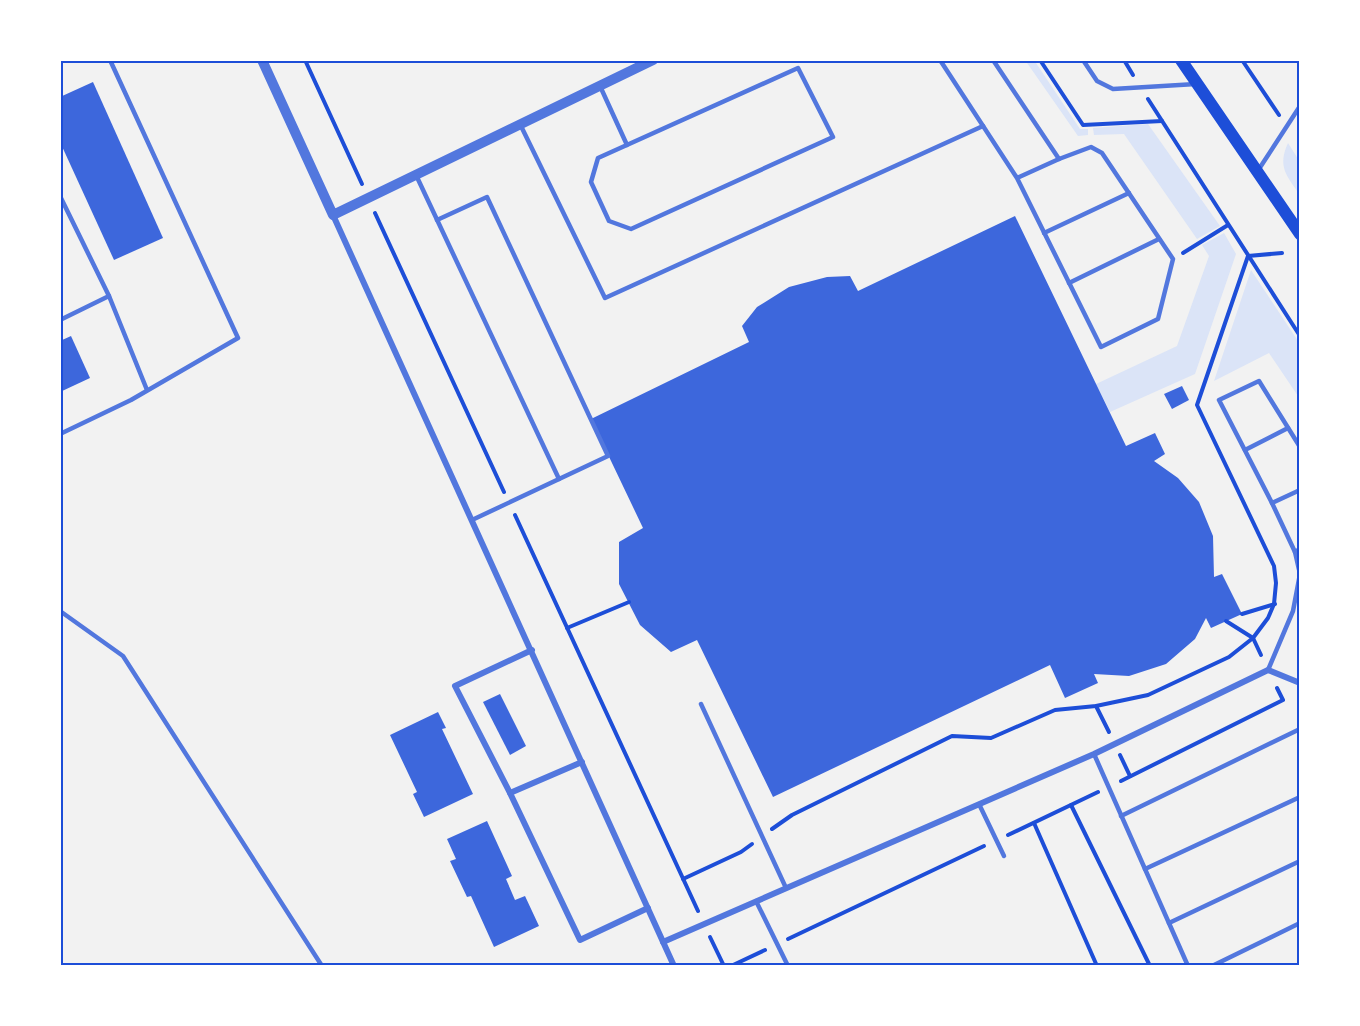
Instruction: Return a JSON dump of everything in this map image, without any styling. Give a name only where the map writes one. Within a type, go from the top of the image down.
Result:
[{"type":"main road","points":[[1182,60],[1300,234]]},
{"type":"street","points":[[262,60],[674,966]]},
{"type":"street","points":[[333,215],[653,60]]},
{"type":"street","points":[[532,650],[455,687],[510,793],[580,940],[648,908]]},
{"type":"street","points":[[663,942],[1094,754],[1268,670],[1300,682]]},
{"type":"street","points":[[510,793],[582,762]]},
{"type":"lane","points":[[60,434],[130,400],[238,338],[110,60]]},
{"type":"lane","points":[[794,60],[833,137],[631,229],[609,221],[591,182],[598,158],[798,68]]},
{"type":"lane","points":[[940,60],[1017,178],[1101,347],[1158,319],[1173,259],[1102,153],[1092,147],[1017,178]]},
{"type":"lane","points":[[993,60],[1059,159]]},
{"type":"lane","points":[[1083,60],[1097,81],[1113,88],[1198,84]]},
{"type":"lane","points":[[600,86],[627,145]]},
{"type":"lane","points":[[1258,172],[1300,106]]},
{"type":"lane","points":[[520,124],[605,298],[983,126]]},
{"type":"lane","points":[[416,175],[559,479]]},
{"type":"lane","points":[[1044,233],[1129,193]]},
{"type":"lane","points":[[60,196],[109,296],[147,390]]},
{"type":"lane","points":[[437,220],[486,197],[608,456],[472,520]]},
{"type":"lane","points":[[1069,283],[1160,239]]},
{"type":"lane","points":[[60,320],[109,296]]},
{"type":"lane","points":[[1268,670],[1293,611],[1300,574],[1297,550],[1219,400],[1259,381],[1300,447]]},
{"type":"lane","points":[[1245,450],[1288,428]]},
{"type":"lane","points":[[1272,503],[1300,490]]},
{"type":"lane","points":[[60,611],[123,656],[322,966]]},
{"type":"lane","points":[[701,704],[786,888]]},
{"type":"lane","points":[[1121,816],[1300,729]]},
{"type":"lane","points":[[1094,754],[1188,966]]},
{"type":"lane","points":[[1144,869],[1300,796]]},
{"type":"lane","points":[[979,804],[1004,856]]},
{"type":"lane","points":[[1169,923],[1300,861]]},
{"type":"lane","points":[[756,901],[788,966]]},
{"type":"lane","points":[[1212,966],[1300,923]]},
{"type":"path","points":[[1040,60],[1083,125],[1090,127],[1162,121]]},
{"type":"path","points":[[1124,60],[1300,336]]},
{"type":"path","points":[[1242,60],[1287,127]]},
{"type":"path","points":[[1200,242],[1228,225]]},
{"type":"path","points":[[1248,256],[1282,253]]},
{"type":"path","points":[[683,879],[741,852],[792,815],[952,736],[991,738],[1055,710],[1096,706],[1148,695],[1229,657],[1253,638],[1268,618],[1274,604],[1276,583],[1274,566],[1197,405],[1248,256]]},
{"type":"path","points":[[567,628],[629,602]]},
{"type":"path","points":[[1242,614],[1274,604],[1293,611]]},
{"type":"path","points":[[731,966],[1034,823],[1283,700],[1253,638],[1226,621]]},
{"type":"path","points":[[1071,805],[1150,966]]},
{"type":"path","points":[[1034,823],[1097,966]]},
{"type":"shaded area","points":[[1025,60],[1034,60],[1080,129],[1088,129],[1088,135],[1078,136]]},
{"type":"shaded area","points":[[1148,124],[1220,226],[1197,239],[1124,134],[1094,135],[1093,128]]},
{"type":"shaded area","points":[[1288,143],[1300,162],[1300,195],[1285,171],[1283,159]]},
{"type":"shaded area","points":[[1224,233],[1236,254],[1195,374],[1110,412],[1096,384],[1177,346],[1209,256],[1202,245]]},
{"type":"shaded area","points":[[1251,270],[1300,344],[1300,399],[1269,353],[1214,381]]},
{"type":"building","points":[[93,82],[163,238],[114,260],[60,142],[60,97]]},
{"type":"building","points":[[1015,216],[1126,446],[1155,433],[1165,454],[1154,461],[1178,478],[1199,502],[1213,536],[1214,577],[1222,574],[1242,614],[1211,628],[1206,618],[1195,639],[1166,664],[1129,676],[1094,674],[1098,683],[1065,698],[1050,665],[773,797],[697,640],[671,652],[640,625],[619,584],[619,542],[643,528],[591,419],[749,342],[742,326],[757,307],[789,287],[827,277],[850,276],[858,291]]},
{"type":"building","points":[[71,336],[90,378],[60,392],[60,341]]},
{"type":"building","points":[[1182,386],[1189,400],[1172,409],[1164,394]]},
{"type":"building","points":[[500,694],[526,746],[510,755],[483,702]]},
{"type":"building","points":[[438,712],[446,728],[442,729],[473,794],[424,817],[413,794],[417,792],[390,735]]},
{"type":"building","points":[[487,821],[512,876],[506,879],[515,900],[525,896],[539,926],[494,947],[471,896],[467,897],[450,861],[456,859],[447,839]]}]
